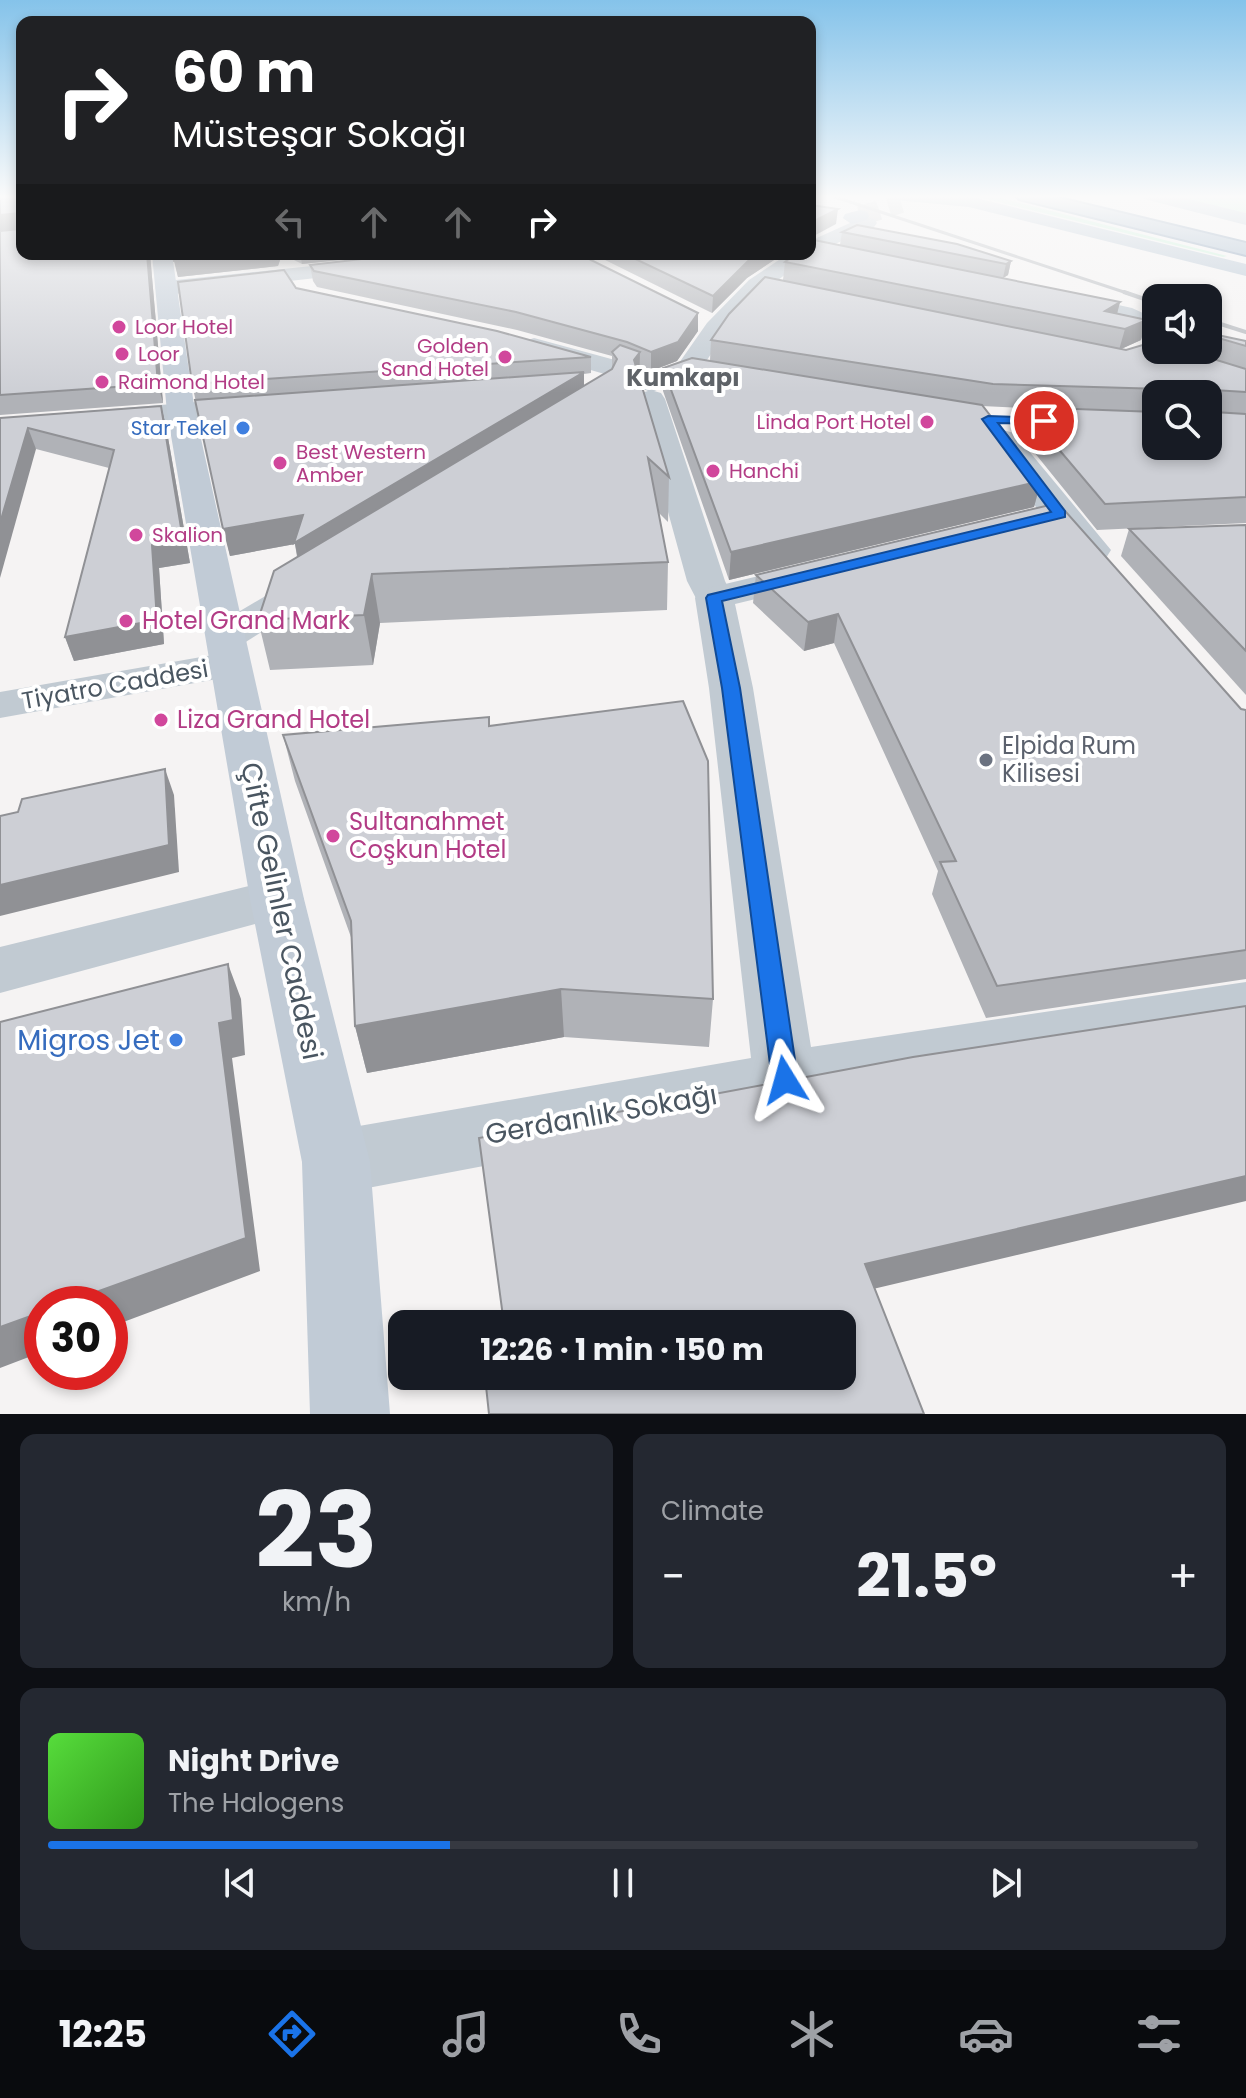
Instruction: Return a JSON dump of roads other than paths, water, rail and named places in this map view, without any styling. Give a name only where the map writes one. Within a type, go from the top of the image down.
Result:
[{"type":"main road","name":"Çifte Gelinler Caddesi","points":[[163,261],[181,412],[277,899],[336,1162],[350,1414]]},
{"type":"main road","points":[[1210,261],[1246,270]]},
{"type":"street","points":[[641,396],[688,369],[716,328],[757,285],[792,261]]},
{"type":"street","points":[[166,288],[289,264],[395,263]]},
{"type":"street","points":[[289,264],[307,295]]},
{"type":"street","points":[[757,285],[787,291]]},
{"type":"street","points":[[1034,294],[1124,313],[1142,329]]},
{"type":"street","points":[[689,315],[716,328]]},
{"type":"street","points":[[507,338],[617,369],[641,396],[714,598],[731,688],[785,1080]]},
{"type":"street","points":[[688,369],[718,374]]},
{"type":"street","points":[[590,385],[623,379],[641,396]]},
{"type":"street","points":[[0,427],[280,404]]},
{"type":"street","points":[[1004,420],[1045,518],[1108,555]]},
{"type":"street","points":[[714,598],[849,565]]},
{"type":"street","points":[[229,651],[340,566]]},
{"type":"street","name":"Tiyatro Caddesi","points":[[0,705],[229,651]]},
{"type":"street","points":[[0,970],[277,899]]},
{"type":"street","name":"Gerdanlık Sokağı","points":[[336,1162],[785,1080],[1135,1021],[1246,1007]]},
{"type":"railway","points":[[1030,261],[1126,293]]},
{"type":"railway","points":[[1126,293],[1130,294]]},
{"type":"railway","points":[[1126,293],[1142,298]]},
{"type":"railway","points":[[1222,324],[1246,332]]},
{"type":"place","name":"Loor Hotel","points":[[119,327]]},
{"type":"place","name":"Loor","points":[[122,354]]},
{"type":"place","name":"Golden Sand Hotel","points":[[505,357]]},
{"type":"place","name":"Raimond Hotel","points":[[102,382]]},
{"type":"place","name":"Linda Port Hotel","points":[[927,422]]},
{"type":"place","name":"Star Tekel","points":[[243,428]]},
{"type":"place","name":"Best Western Amber","points":[[280,463]]},
{"type":"place","name":"Hanchi","points":[[713,471]]},
{"type":"place","name":"Skalion","points":[[136,535]]},
{"type":"place","name":"Hotel Grand Mark","points":[[126,621]]},
{"type":"place","name":"Liza Grand Hotel","points":[[161,720]]},
{"type":"place","name":"Elpida Rum Kilisesi","points":[[986,760]]},
{"type":"place","name":"Sultanahmet Coşkun Hotel","points":[[333,836]]},
{"type":"place","name":"Migros Jet","points":[[176,1040]]},
{"type":"district","name":"Kumkapı","points":[[683,378]]}]
